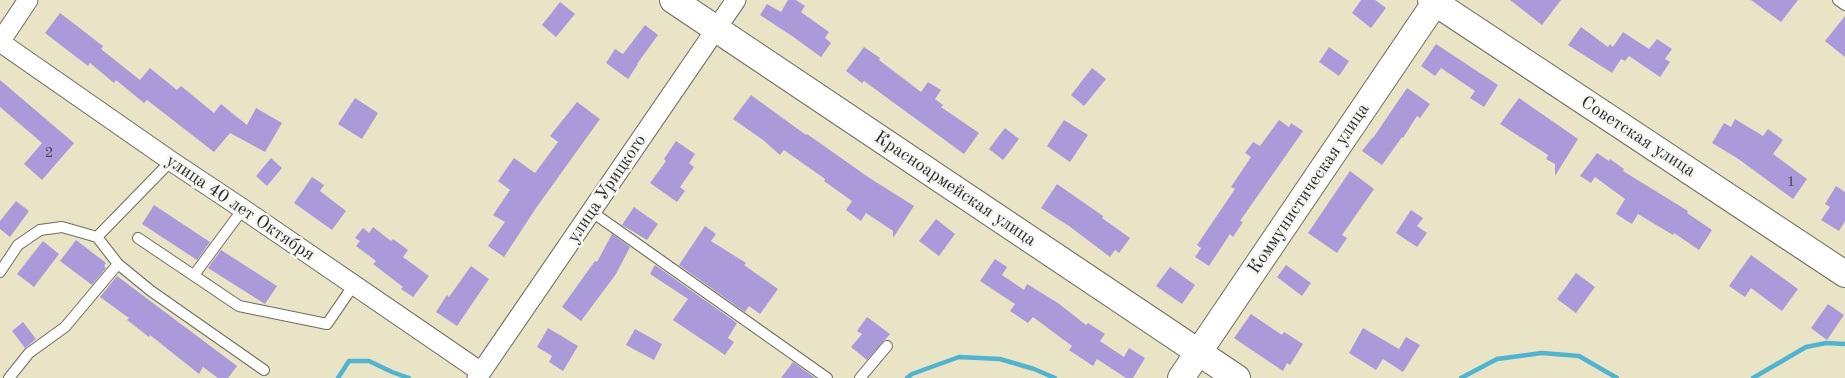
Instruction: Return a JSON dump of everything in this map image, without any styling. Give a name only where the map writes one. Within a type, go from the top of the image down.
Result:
[{"type":"street","points":[[0,42],[28,0]]},
{"type":"street","name":"Красноармейская улица","points":[[673,0],[1237,378]]},
{"type":"street","name":"улица Урицкого","points":[[479,375],[736,0]]},
{"type":"street","name":"Советская улица","points":[[1434,1],[1845,274]]},
{"type":"street","name":"Коммунистическая улица","points":[[1181,378],[1434,1]]},
{"type":"street","name":"улица 40 лет Октября","points":[[0,42],[171,161],[243,208],[479,375]]},
{"type":"lane","points":[[1838,0],[1845,5]]},
{"type":"lane","points":[[97,237],[171,161]]},
{"type":"lane","points":[[194,275],[243,208]]},
{"type":"lane","points":[[592,212],[827,378]]},
{"type":"lane","points":[[0,272],[18,245],[40,230],[62,227],[97,237],[118,264],[151,292],[264,370]]},
{"type":"lane","points":[[138,238],[239,306],[327,324],[353,286]]},
{"type":"lane","points":[[9,378],[29,353],[65,327],[118,264]]},
{"type":"lane","points":[[860,378],[887,346]]},
{"type":"building","points":[[788,0],[796,0],[805,6],[801,12],[829,32],[825,38],[831,43],[821,57],[760,15],[767,4],[781,12]]},
{"type":"building","points":[[1361,0],[1375,0],[1386,8],[1371,28],[1352,13]]},
{"type":"building","points":[[1510,0],[1561,0],[1542,25]]},
{"type":"building","points":[[1751,0],[1798,0],[1781,22]]},
{"type":"building","points":[[560,2],[575,14],[556,37],[542,25]]},
{"type":"building","points":[[60,13],[103,46],[101,49],[140,80],[150,68],[177,90],[181,86],[214,113],[221,104],[247,125],[256,108],[282,123],[265,152],[230,133],[214,152],[147,100],[144,103],[116,80],[114,83],[90,63],[88,66],[45,33]]},
{"type":"building","points":[[1845,16],[1845,57],[1825,41]]},
{"type":"building","points":[[645,25],[658,35],[628,79],[606,63],[615,49],[623,54]]},
{"type":"building","points":[[1581,27],[1608,47],[1610,44],[1613,47],[1623,32],[1649,49],[1657,39],[1672,49],[1665,59],[1670,62],[1660,77],[1629,56],[1625,61],[1621,59],[1612,73],[1568,45]]},
{"type":"building","points":[[1436,44],[1498,85],[1484,107],[1470,98],[1475,91],[1441,68],[1435,76],[1421,66]]},
{"type":"building","points":[[864,47],[921,92],[928,82],[941,90],[935,99],[943,105],[941,107],[979,133],[964,154],[864,81],[862,83],[846,71]]},
{"type":"building","points":[[1329,47],[1349,61],[1339,76],[1319,62]]},
{"type":"building","points":[[1092,68],[1106,79],[1084,106],[1071,95]]},
{"type":"building","points":[[0,80],[74,143],[42,180],[24,164],[42,143],[0,107]]},
{"type":"building","points":[[1407,88],[1430,104],[1420,118],[1417,116],[1382,165],[1362,151]]},
{"type":"building","points":[[751,95],[806,135],[914,206],[893,238],[893,231],[866,213],[861,221],[846,210],[852,201],[824,181],[825,179],[784,150],[780,155],[763,140],[733,119]]},
{"type":"building","points":[[355,98],[378,113],[362,139],[338,124]]},
{"type":"building","points":[[1519,98],[1578,139],[1555,176],[1555,164],[1546,159],[1548,155],[1500,124]]},
{"type":"building","points":[[577,102],[600,119],[536,208],[504,257],[488,246],[505,222],[493,215],[510,190],[498,181],[514,158],[535,173],[558,142],[550,136]]},
{"type":"building","points":[[1735,119],[1763,136],[1768,129],[1783,140],[1773,154],[1807,179],[1793,199],[1737,158],[1712,143],[1724,123],[1731,127]]},
{"type":"building","points":[[1064,120],[1088,135],[1070,162],[1047,146]]},
{"type":"building","points":[[1279,120],[1289,127],[1291,123],[1303,131],[1240,221],[1243,222],[1233,237],[1230,234],[1209,266],[1195,257],[1201,248],[1197,245],[1235,189],[1231,187],[1251,157],[1245,153],[1253,142],[1260,146]]},
{"type":"building","points":[[1005,128],[1019,139],[1003,160],[989,149]]},
{"type":"building","points":[[676,141],[695,154],[689,163],[694,167],[680,187],[685,191],[677,202],[650,183],[666,161],[664,159]]},
{"type":"building","points":[[1597,153],[1609,161],[1610,159],[1624,169],[1623,171],[1688,211],[1687,213],[1712,230],[1699,250],[1674,233],[1673,235],[1638,214],[1632,224],[1616,214],[1625,199],[1595,177],[1591,183],[1580,176]]},
{"type":"building","points":[[271,158],[282,168],[267,186],[256,176]]},
{"type":"building","points":[[1350,171],[1374,189],[1342,235],[1347,238],[1337,253],[1308,233]]},
{"type":"building","points":[[312,177],[324,185],[320,191],[346,211],[332,230],[294,203]]},
{"type":"building","points":[[1057,184],[1103,216],[1102,218],[1130,238],[1119,253],[1115,250],[1110,257],[1069,226],[1041,208]]},
{"type":"building","points":[[1836,186],[1845,192],[1845,221],[1839,231],[1821,220],[1830,207],[1825,204]]},
{"type":"building","points":[[16,201],[29,211],[10,237],[0,229],[0,221]]},
{"type":"building","points":[[154,205],[210,242],[197,260],[142,224]]},
{"type":"building","points":[[634,207],[658,224],[647,240],[622,225]]},
{"type":"building","points":[[1411,210],[1423,218],[1417,226],[1427,233],[1417,247],[1396,233]]},
{"type":"building","points":[[936,219],[955,234],[939,256],[919,241]]},
{"type":"building","points":[[705,226],[716,234],[711,241],[746,263],[744,265],[778,289],[760,314],[749,306],[745,312],[679,265]]},
{"type":"building","points":[[373,227],[391,241],[393,239],[408,250],[403,257],[429,276],[413,297],[373,264],[376,261],[356,246],[360,241],[355,238],[363,228],[369,233]]},
{"type":"building","points":[[612,234],[630,247],[616,274],[581,321],[562,307],[595,261],[597,262]]},
{"type":"building","points":[[76,240],[106,263],[104,266],[106,268],[92,285],[60,261]]},
{"type":"building","points":[[43,241],[59,254],[34,287],[17,274]]},
{"type":"building","points":[[221,250],[277,286],[265,304],[208,268]]},
{"type":"building","points":[[1751,255],[1798,289],[1782,311],[1751,288],[1745,297],[1729,286]]},
{"type":"building","points":[[995,259],[1007,267],[1002,275],[1024,290],[1027,284],[1058,303],[1086,325],[1088,323],[1105,334],[1100,341],[1124,357],[1129,348],[1145,358],[1133,378],[1126,378],[1097,359],[1093,366],[1069,350],[1072,346],[1033,317],[1028,323],[1010,311],[1015,304],[980,281]]},
{"type":"building","points":[[655,265],[737,323],[728,338],[734,342],[725,355],[673,320],[688,299],[650,274]]},
{"type":"building","points":[[1286,265],[1311,283],[1302,296],[1277,277]]},
{"type":"building","points":[[471,266],[489,279],[457,326],[436,312],[447,295],[449,297]]},
{"type":"building","points":[[1170,267],[1195,285],[1182,304],[1156,286]]},
{"type":"building","points":[[1576,273],[1595,287],[1576,313],[1557,299]]},
{"type":"building","points":[[117,276],[237,366],[228,378],[218,378],[203,367],[199,374],[150,335],[149,337],[127,320],[129,318],[100,297]]},
{"type":"building","points":[[1828,304],[1844,315],[1827,340],[1811,328]]},
{"type":"building","points":[[1251,314],[1282,335],[1284,332],[1303,344],[1290,365],[1287,363],[1283,371],[1234,338]]},
{"type":"building","points":[[867,317],[890,334],[867,360],[851,347],[862,334],[857,331]]},
{"type":"building","points":[[23,322],[36,339],[25,348],[12,331]]},
{"type":"building","points":[[548,328],[578,346],[563,371],[549,362],[552,356],[537,347]]},
{"type":"building","points":[[1363,328],[1399,349],[1406,337],[1420,345],[1403,372],[1383,359],[1376,370],[1349,353]]},
{"type":"building","points":[[635,329],[662,344],[654,360],[626,345]]},
{"type":"building","points":[[793,362],[815,378],[781,378]]},
{"type":"waterway","points":[[1753,378],[1806,347],[1826,343],[1845,344]]},
{"type":"waterway","points":[[1461,378],[1497,359],[1542,353],[1579,356],[1617,378]]},
{"type":"waterway","points":[[907,378],[912,374],[959,357],[1000,359],[1034,369],[1055,378]]},
{"type":"waterway","points":[[338,378],[349,361],[369,361],[409,378]]}]
